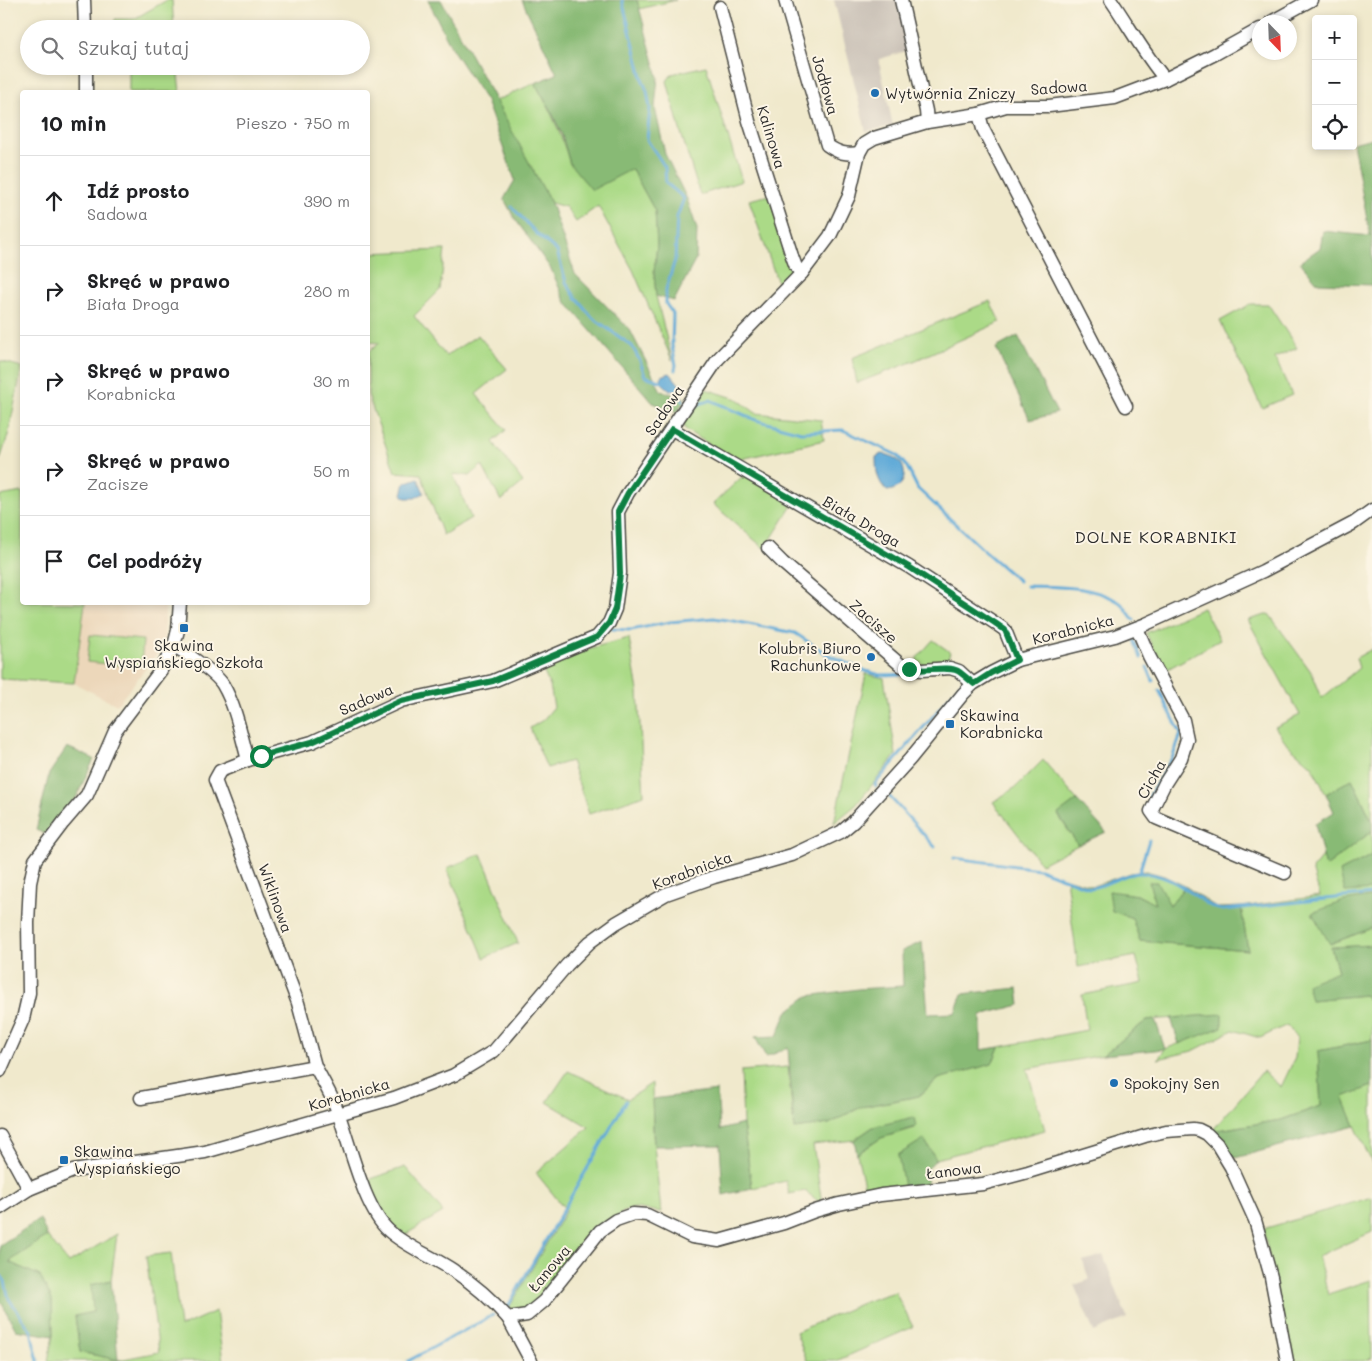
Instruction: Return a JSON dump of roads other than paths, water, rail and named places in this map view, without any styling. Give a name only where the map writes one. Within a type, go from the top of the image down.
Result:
[{"type":"street","points":[[84,0],[85,20]]},
{"type":"street","name":"Jodłowa","points":[[784,0],[827,145],[844,155],[859,153]]},
{"type":"street","points":[[901,0],[927,122]]},
{"type":"street","points":[[1111,0],[1149,60],[1164,79]]},
{"type":"street","points":[[1284,15],[1311,0]]},
{"type":"street","name":"Kalinowa","points":[[720,7],[749,121],[792,256],[796,267],[802,273]]},
{"type":"street","name":"Sadowa","points":[[248,760],[312,742],[401,701],[493,681],[597,637],[609,623],[615,609],[620,574],[618,512],[628,493],[718,359],[802,273],[830,236],[849,196],[859,153],[864,144],[874,138],[927,122],[980,114],[1006,106],[1049,106],[1115,98],[1164,79],[1252,33]]},
{"type":"street","points":[[86,75],[86,90]]},
{"type":"street","points":[[980,114],[984,129],[1126,406]]},
{"type":"street","name":"Biała Droga","points":[[672,429],[909,567],[995,623],[1005,630],[1017,660]]},
{"type":"street","name":"Korabnicka","points":[[0,1208],[28,1189],[73,1171],[205,1152],[399,1096],[454,1074],[494,1051],[567,965],[590,942],[616,922],[666,894],[792,855],[841,832],[853,822],[904,766],[974,684],[991,673],[1017,660],[1115,636],[1137,628],[1263,570],[1354,523],[1372,510]]},
{"type":"street","name":"Zacisze","points":[[768,548],[902,666],[922,670],[950,668],[959,671],[974,684]]},
{"type":"street","points":[[0,1071],[23,1019],[29,993],[28,923],[30,883],[35,860],[63,823],[88,795],[115,730],[160,670],[174,646],[178,630],[180,605]]},
{"type":"street","name":"Cicha","points":[[1137,628],[1149,656],[1183,720],[1187,739],[1181,758],[1165,783],[1151,811],[1156,818],[1285,873]]},
{"type":"street","points":[[174,646],[187,653],[222,683],[232,704],[248,760]]},
{"type":"street","name":"Wiklinowa","points":[[248,760],[220,771],[216,780],[298,1003],[315,1066],[338,1113]]},
{"type":"street","points":[[141,1098],[315,1066]]},
{"type":"street","points":[[338,1113],[357,1171],[378,1219],[389,1231],[453,1270],[490,1299],[508,1318],[531,1361]]},
{"type":"street","name":"Łanowa","points":[[508,1318],[527,1315],[544,1301],[600,1231],[616,1220],[633,1214],[647,1215],[692,1237],[719,1241],[774,1226],[815,1210],[839,1204],[890,1194],[983,1184],[1138,1138],[1166,1131],[1193,1129],[1207,1134],[1217,1144],[1232,1168],[1255,1220],[1271,1277],[1287,1361]]},
{"type":"street","points":[[0,1136],[28,1189]]},
{"type":"water","points":[[670,373],[679,384],[679,389],[676,391],[670,390],[662,383],[661,376]]},
{"type":"water","points":[[881,454],[898,460],[902,466],[904,479],[895,489],[887,491],[879,480],[876,457]]},
{"type":"water","points":[[418,478],[424,493],[415,498],[405,498],[402,494],[405,483]]},
{"type":"waterway","points":[[622,0],[647,91],[650,108],[647,140],[665,167],[666,183],[684,198],[677,217],[675,260],[666,289],[666,304],[673,314],[672,346],[676,365],[675,370]]},
{"type":"waterway","points":[[512,207],[536,233],[557,251],[566,282],[593,318],[632,346],[645,376],[666,383]]},
{"type":"waterway","points":[[675,389],[684,402]]},
{"type":"waterway","points":[[690,405],[694,406],[710,400],[756,420],[801,432],[843,430],[897,455],[907,467],[918,489],[1019,581]]},
{"type":"waterway","points":[[1027,586],[1074,588],[1097,592],[1119,602],[1134,620]]},
{"type":"waterway","points":[[612,629],[631,630],[670,622],[714,618],[795,633],[828,655],[866,671],[880,675],[909,674]]},
{"type":"waterway","points":[[1134,640],[1141,658]]},
{"type":"waterway","points":[[1147,667],[1153,681]]},
{"type":"waterway","points":[[876,786],[875,784],[963,681]]},
{"type":"waterway","points":[[1148,798],[1173,756],[1181,734],[1159,690]]},
{"type":"waterway","points":[[889,796],[935,847]]},
{"type":"waterway","points":[[1139,873],[1149,840]]},
{"type":"waterway","points":[[954,858],[1039,869],[1090,888],[1132,874],[1154,874],[1176,883],[1209,905],[1223,910],[1372,894]]},
{"type":"waterway","points":[[504,1308],[508,1306],[626,1101]]},
{"type":"waterway","points":[[0,1274],[5,1281],[9,1299],[31,1331],[38,1361]]},
{"type":"waterway","points":[[408,1361],[493,1315]]},
{"type":"place","name":"Wytwórnia Zniczy","points":[[875,93]]},
{"type":"place","name":"Skawina Wyspiańskiego Szkoła","points":[[184,628]]},
{"type":"place","name":"Kolubris Biuro Rachunkowe","points":[[871,657]]},
{"type":"place","name":"Skawina Korabnicka","points":[[950,724]]},
{"type":"place","name":"Spokojny Sen","points":[[1114,1083]]},
{"type":"place","name":"Skawina Wyspiańskiego","points":[[64,1160]]},
{"type":"district","name":"DOLNE KORABNIKI","points":[[1156,536]]}]
